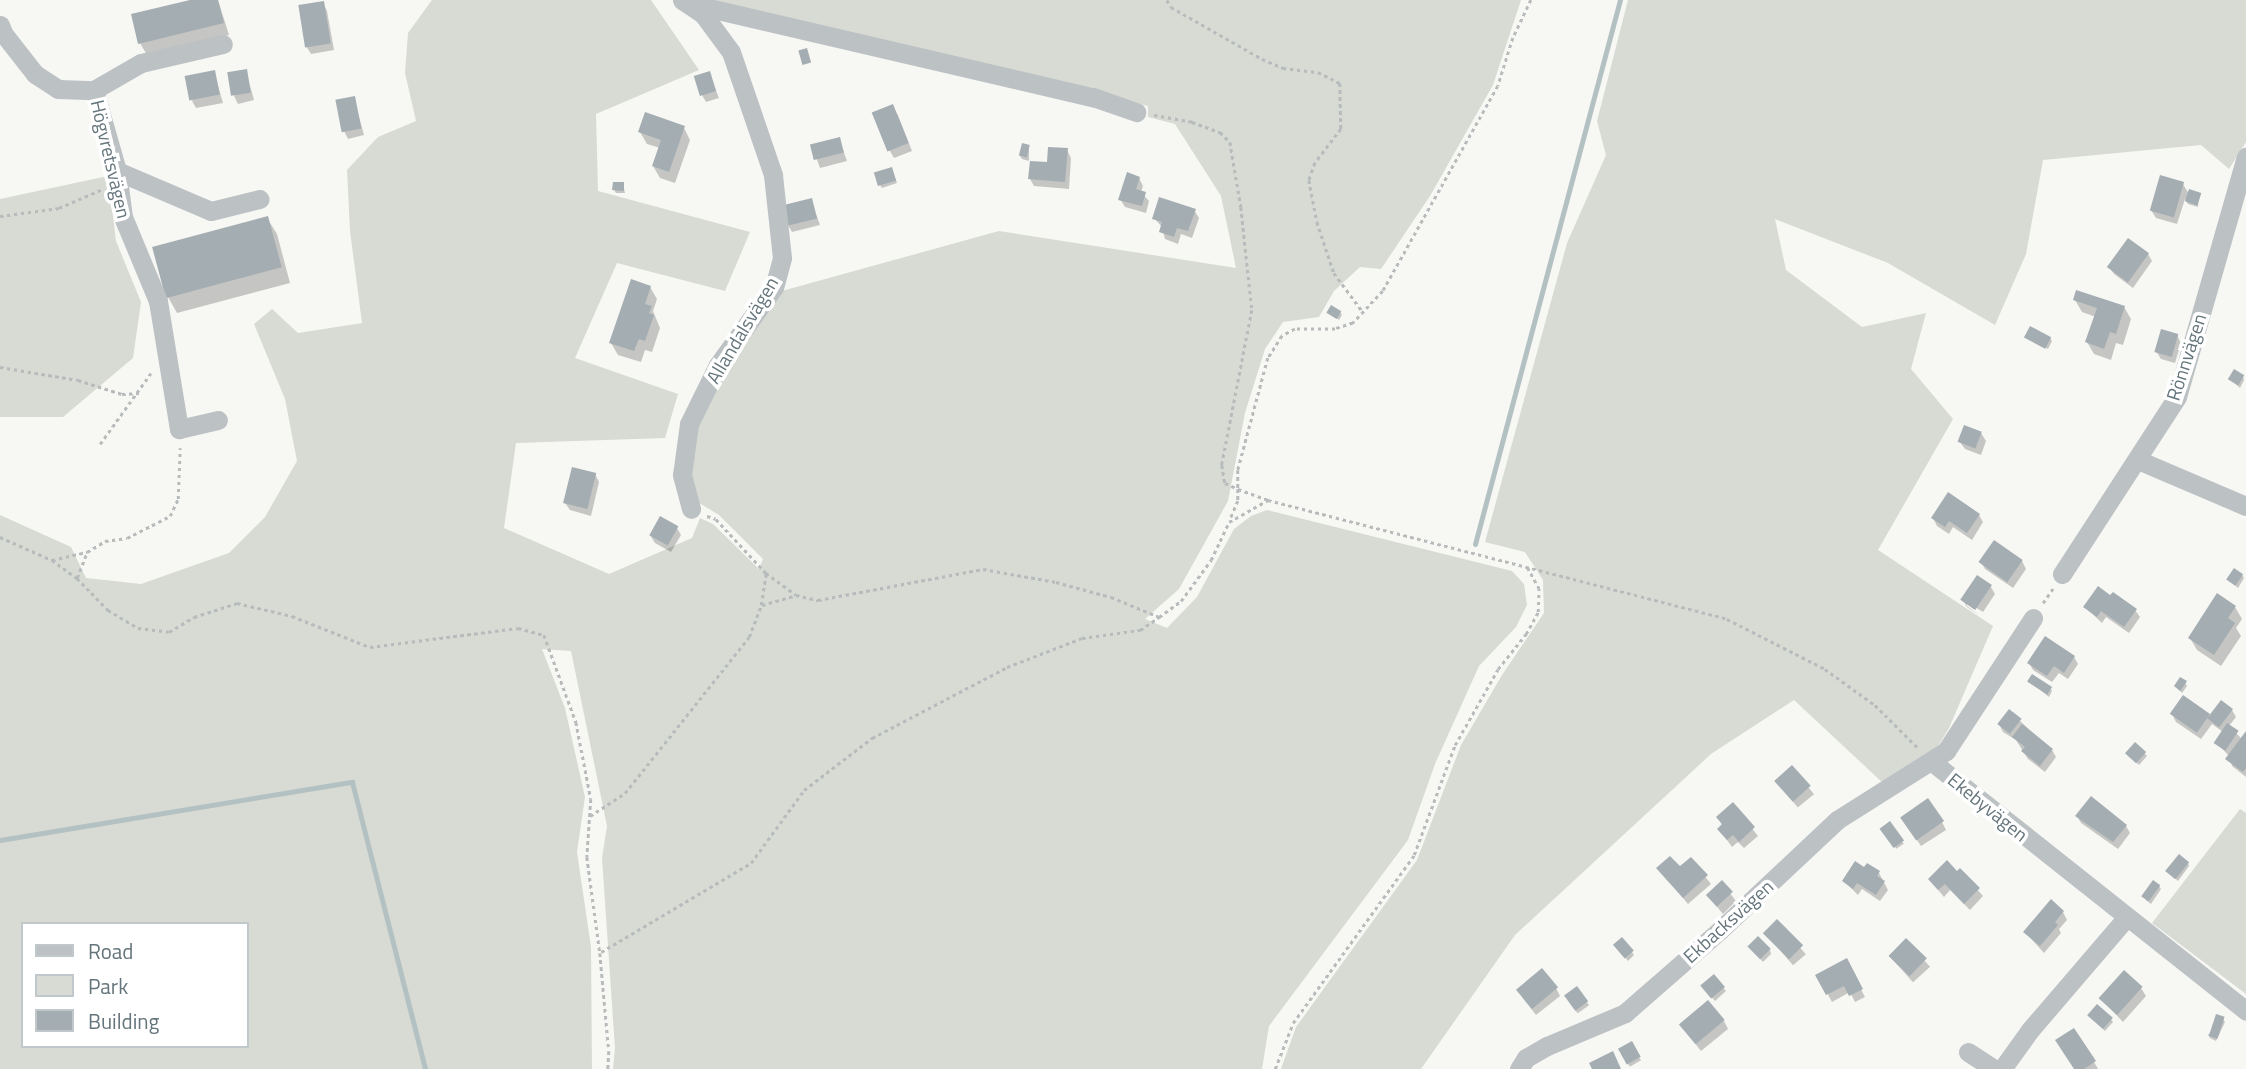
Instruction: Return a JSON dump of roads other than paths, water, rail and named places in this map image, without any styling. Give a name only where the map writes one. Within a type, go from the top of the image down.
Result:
[{"type":"street","name":"Allandalsvägen","points":[[685,1],[1093,97],[1136,112]]},
{"type":"street","name":"Allandalsvägen","points":[[685,1],[703,14],[731,52],[773,175],[782,258],[774,287],[718,365],[689,424],[682,475],[691,509]]},
{"type":"street","name":"Högvretsvägen","points":[[0,25],[3,33],[35,74],[58,89],[94,90],[141,62],[223,44]]},
{"type":"street","name":"Högvretsvägen","points":[[94,90],[118,176],[123,217],[158,301],[164,353],[179,429],[218,420]]},
{"type":"street","name":"Rönnvägen","points":[[2062,574],[2138,460],[2176,397],[2246,157]]},
{"type":"street","points":[[118,176],[211,211],[260,199]]},
{"type":"street","points":[[2138,460],[2246,506]]},
{"type":"street","name":"Ekebyvägen","points":[[2033,618],[1946,751],[1931,761],[2246,1011]]},
{"type":"street","name":"Ekbacksvägen","points":[[1519,1069],[1527,1058],[1547,1046],[1625,1013],[1720,930],[1838,820],[1931,761]]},
{"type":"street","points":[[2003,1069],[2030,1030],[2126,918]]},
{"type":"street","points":[[1968,1052],[1994,1069]]},
{"type":"waterway","points":[[1475,544],[1620,0]]},
{"type":"waterway","points":[[0,840],[352,782],[425,1069]]}]
